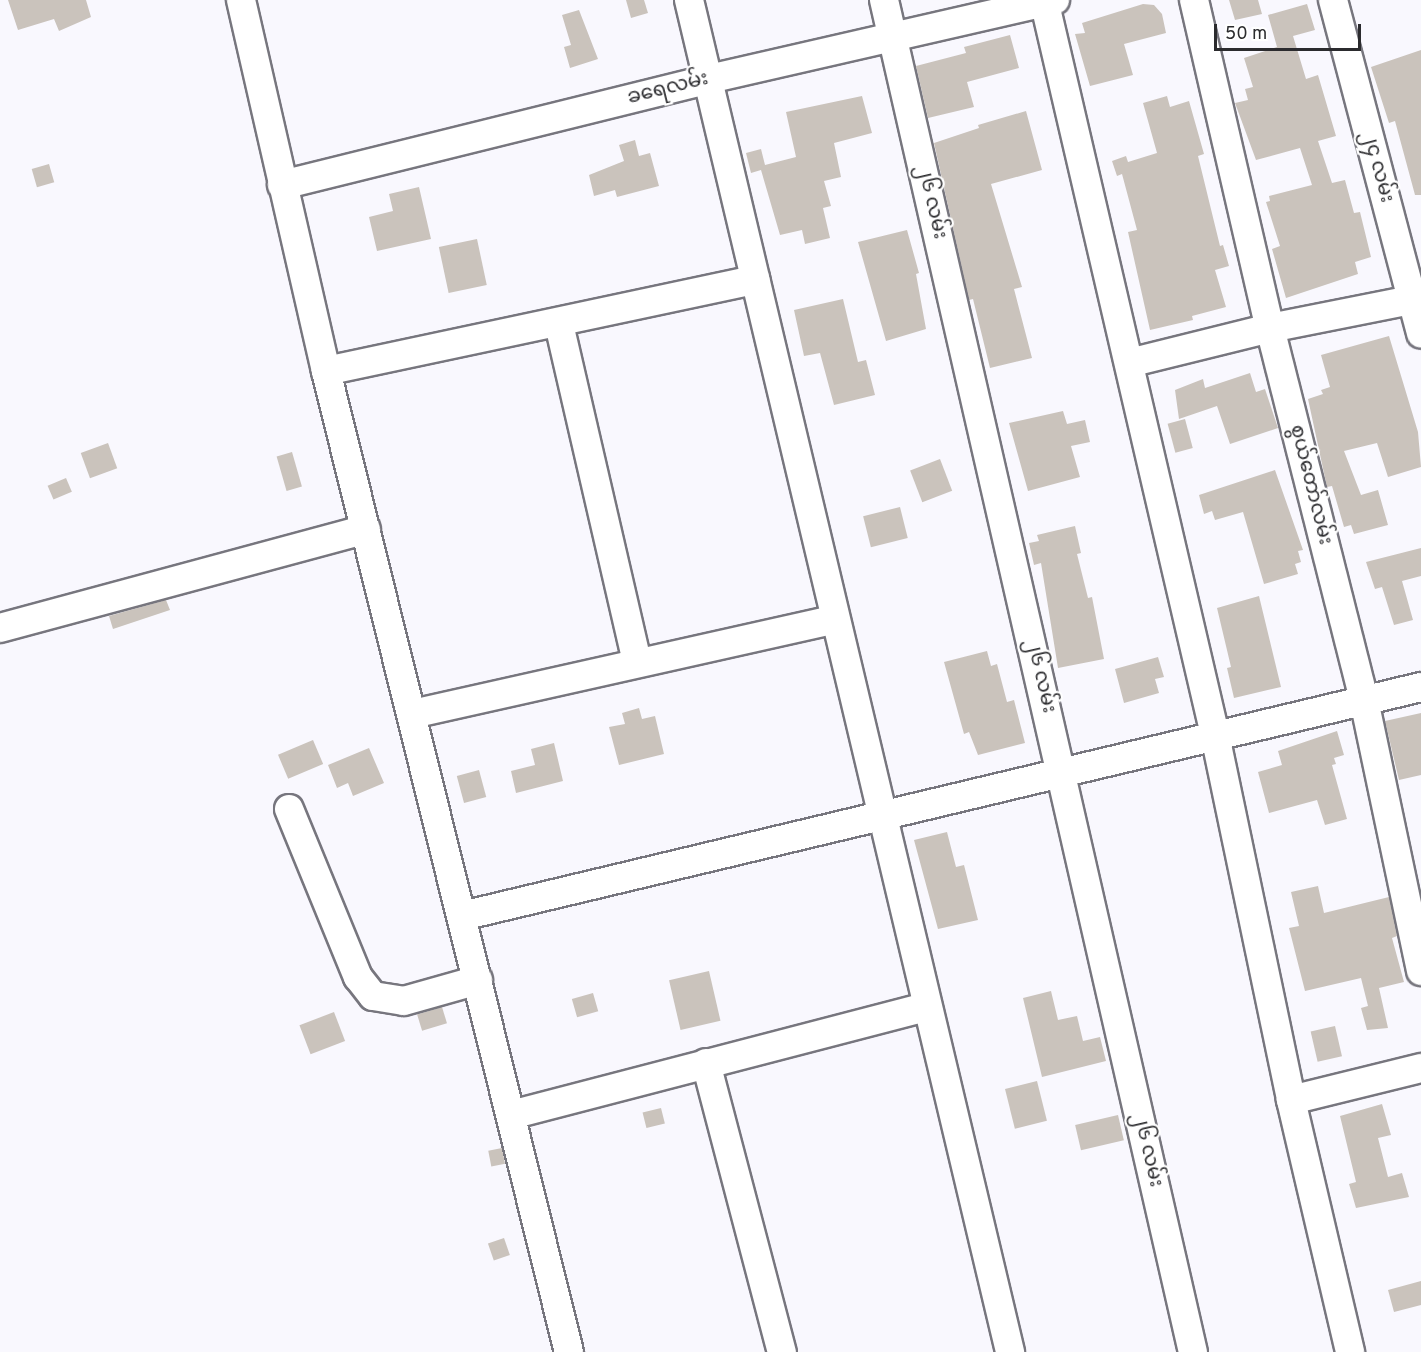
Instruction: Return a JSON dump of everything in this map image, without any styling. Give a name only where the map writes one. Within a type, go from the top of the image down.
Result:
[{"type":"street","points":[[241,0],[326,370],[569,1352]]},
{"type":"street","points":[[689,0],[834,620],[884,817],[925,1007],[1010,1352]]},
{"type":"street","name":"၂၆ လမ်း","points":[[884,0],[1193,1352]]},
{"type":"street","name":"စွယ်တော်လမ်း","points":[[1194,0],[1270,328],[1364,700],[1421,971]]},
{"type":"street","name":"၂၄ လမ်း","points":[[1333,0],[1417,299],[1421,334]]},
{"type":"street","points":[[1048,1],[1215,735],[1291,1100],[1350,1352]]},
{"type":"street","name":"ခရေလမ်း","points":[[282,185],[709,79],[1048,1]]},
{"type":"street","points":[[326,370],[559,324],[755,280]]},
{"type":"street","points":[[1129,363],[1270,328],[1417,299]]},
{"type":"street","points":[[559,324],[637,662]]},
{"type":"street","points":[[0,628],[366,529]]},
{"type":"street","points":[[412,714],[637,662],[834,620]]},
{"type":"street","points":[[462,916],[1421,687]]},
{"type":"street","points":[[289,809],[358,977],[373,996],[404,1001],[478,980]]},
{"type":"street","points":[[511,1115],[925,1007]]},
{"type":"street","points":[[706,1063],[782,1352]]},
{"type":"street","points":[[1291,1100],[1421,1068]]},
{"type":"building","points":[[8,0],[86,0],[91,17],[59,31],[54,19],[18,30]]},
{"type":"building","points":[[626,0],[644,0],[648,13],[631,18]]},
{"type":"building","points":[[1229,0],[1258,0],[1262,14],[1235,20]]},
{"type":"building","points":[[1143,4],[1154,5],[1162,14],[1166,33],[1124,44],[1133,75],[1090,86],[1075,34],[1085,33],[1082,23]]},
{"type":"building","points":[[1307,4],[1315,30],[1293,36],[1306,79],[1318,75],[1336,136],[1318,141],[1332,183],[1345,180],[1354,213],[1360,212],[1371,257],[1355,262],[1358,274],[1286,298],[1272,249],[1280,246],[1266,202],[1270,201],[1269,196],[1312,185],[1300,148],[1256,160],[1235,103],[1248,100],[1245,89],[1253,87],[1244,58],[1277,47],[1268,15]]},
{"type":"building","points":[[579,10],[598,59],[570,68],[564,47],[571,45],[562,15]]},
{"type":"building","points":[[1010,35],[1019,68],[967,82],[974,107],[928,118],[916,66],[966,53],[964,47]]},
{"type":"building","points":[[1421,50],[1421,195],[1415,195],[1395,121],[1389,123],[1371,67]]},
{"type":"building","points":[[862,96],[872,133],[834,143],[841,177],[824,181],[831,206],[823,208],[830,238],[805,244],[802,230],[780,235],[761,170],[751,173],[746,153],[761,149],[765,165],[796,157],[786,112]]},
{"type":"building","points":[[1167,96],[1170,107],[1189,101],[1204,154],[1198,156],[1220,246],[1223,245],[1229,266],[1215,270],[1226,307],[1192,316],[1193,320],[1150,330],[1128,232],[1137,230],[1122,174],[1117,176],[1112,161],[1126,156],[1128,162],[1157,153],[1143,103]]},
{"type":"building","points":[[1026,111],[1042,170],[991,184],[1022,287],[1014,289],[1032,358],[990,368],[973,299],[969,300],[934,143],[979,128],[978,125]]},
{"type":"building","points":[[635,140],[639,156],[650,153],[659,186],[617,197],[615,190],[594,196],[589,175],[624,161],[619,145]]},
{"type":"building","points":[[49,164],[54,182],[37,187],[32,169]]},
{"type":"building","points":[[419,187],[431,239],[377,251],[369,217],[393,211],[389,194]]},
{"type":"building","points":[[907,230],[919,273],[916,274],[926,329],[886,341],[858,242]]},
{"type":"building","points":[[477,239],[487,285],[449,293],[439,247]]},
{"type":"building","points":[[843,299],[858,362],[866,360],[875,395],[834,405],[820,353],[804,356],[794,310]]},
{"type":"building","points":[[1389,336],[1418,432],[1421,467],[1388,477],[1377,443],[1344,451],[1361,495],[1378,490],[1388,525],[1354,534],[1351,525],[1344,527],[1332,486],[1327,487],[1308,399],[1323,394],[1321,390],[1330,387],[1321,355]]},
{"type":"building","points":[[1250,373],[1256,392],[1265,389],[1278,428],[1230,444],[1217,406],[1179,419],[1175,390],[1203,379],[1205,388]]},
{"type":"building","points":[[1063,411],[1067,424],[1085,420],[1090,442],[1071,446],[1080,477],[1028,491],[1009,423]]},
{"type":"building","points":[[1185,419],[1193,448],[1175,453],[1168,424]]},
{"type":"building","points":[[108,443],[117,468],[90,478],[81,453]]},
{"type":"building","points":[[292,452],[302,487],[287,491],[277,456]]},
{"type":"building","points":[[940,459],[952,491],[922,502],[910,470]]},
{"type":"building","points":[[1275,470],[1303,550],[1298,551],[1301,562],[1295,564],[1298,574],[1264,584],[1243,512],[1215,520],[1212,511],[1204,514],[1199,495]]},
{"type":"building","points":[[66,478],[72,492],[53,500],[48,486]]},
{"type":"building","points":[[900,507],[908,538],[871,547],[863,516]]},
{"type":"building","points":[[1075,526],[1081,553],[1077,554],[1088,598],[1092,597],[1104,659],[1058,668],[1041,563],[1034,565],[1029,543],[1039,541],[1037,535]]},
{"type":"building","points":[[1421,548],[1421,576],[1402,581],[1413,620],[1394,625],[1382,587],[1375,589],[1366,562]]},
{"type":"building","points":[[1259,596],[1281,687],[1234,698],[1227,668],[1231,667],[1217,608]]},
{"type":"building","points":[[166,600],[170,610],[113,629],[109,616]]},
{"type":"building","points":[[987,651],[991,666],[997,664],[1007,702],[1014,700],[1025,743],[978,755],[969,732],[964,734],[944,662]]},
{"type":"building","points":[[1158,657],[1164,677],[1155,679],[1159,693],[1124,703],[1115,669]]},
{"type":"building","points":[[639,708],[642,719],[655,716],[664,754],[619,765],[609,727],[625,724],[622,713]]},
{"type":"building","points":[[1421,713],[1421,775],[1399,780],[1385,721]]},
{"type":"building","points":[[1337,731],[1344,755],[1334,758],[1336,764],[1332,765],[1347,819],[1325,825],[1317,800],[1269,813],[1258,772],[1282,765],[1278,751]]},
{"type":"building","points":[[313,740],[323,764],[288,779],[278,755]]},
{"type":"building","points":[[554,743],[563,781],[516,793],[511,771],[535,765],[531,749]]},
{"type":"building","points":[[369,748],[384,783],[353,796],[348,783],[337,788],[328,765]]},
{"type":"building","points":[[479,770],[486,797],[464,803],[457,776]]},
{"type":"building","points":[[947,832],[956,867],[964,865],[978,920],[938,929],[914,840]]},
{"type":"building","points":[[1318,886],[1324,913],[1389,897],[1397,936],[1392,938],[1404,982],[1379,988],[1388,1028],[1367,1030],[1361,1008],[1368,1006],[1361,978],[1305,991],[1289,928],[1299,926],[1291,892]]},
{"type":"building","points":[[709,971],[720,1021],[681,1030],[669,980]]},
{"type":"building","points":[[1051,991],[1058,1020],[1077,1016],[1083,1041],[1100,1037],[1106,1061],[1042,1077],[1023,998]]},
{"type":"building","points":[[593,993],[598,1011],[577,1017],[572,999]]},
{"type":"building","points":[[442,1007],[447,1023],[422,1031],[417,1015]]},
{"type":"building","points":[[334,1012],[345,1041],[311,1054],[299,1025]]},
{"type":"building","points":[[1335,1026],[1342,1056],[1318,1062],[1311,1032]]},
{"type":"building","points":[[1037,1081],[1047,1121],[1015,1129],[1005,1089]]},
{"type":"building","points":[[1382,1104],[1391,1135],[1378,1138],[1388,1177],[1402,1173],[1409,1197],[1356,1208],[1349,1184],[1356,1182],[1340,1116]]},
{"type":"building","points":[[661,1108],[665,1124],[646,1128],[643,1113]]},
{"type":"building","points":[[1118,1115],[1124,1140],[1081,1150],[1075,1125]]},
{"type":"building","points":[[502,1148],[505,1164],[491,1166],[488,1151]]},
{"type":"building","points":[[504,1238],[510,1255],[494,1261],[488,1244]]},
{"type":"building","points":[[1421,1281],[1421,1305],[1394,1312],[1388,1290]]}]
